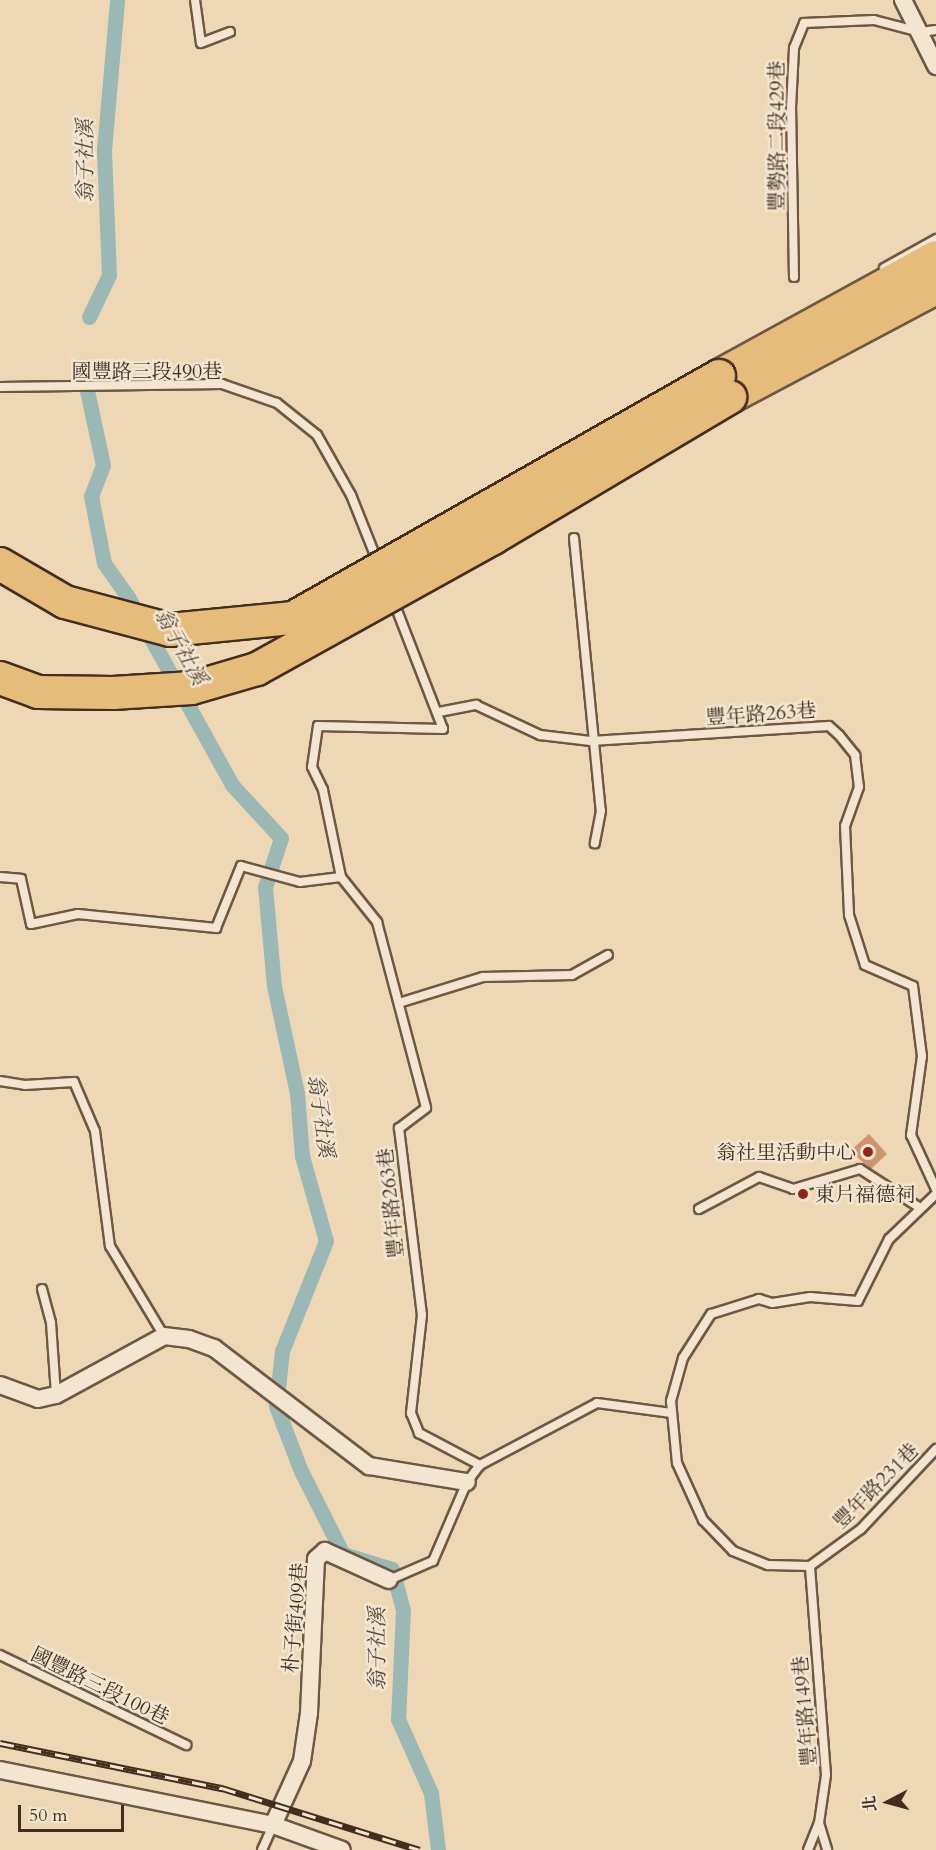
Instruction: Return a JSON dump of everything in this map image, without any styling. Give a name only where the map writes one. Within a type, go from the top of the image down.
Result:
[{"type":"highway","points":[[0,678],[38,692],[113,693],[192,688],[257,669],[493,538],[723,387],[936,257]]},
{"type":"highway","points":[[0,564],[65,602],[147,626],[190,631],[293,618],[723,387],[936,288]]},
{"type":"street","points":[[903,0],[928,31],[936,66]]},
{"type":"street","points":[[0,1385],[38,1399],[56,1395],[164,1336],[214,1348],[369,1466],[467,1482]]},
{"type":"street","name":"朴子街409巷","points":[[273,1825],[302,1761],[309,1713],[316,1559],[325,1551],[395,1579]]},
{"type":"street","points":[[0,1770],[273,1825],[342,1850]]},
{"type":"lane","points":[[195,0],[201,43],[230,32]]},
{"type":"lane","name":"豐勢路二段429巷","points":[[794,277],[790,108],[794,48],[804,23],[874,20],[928,31]]},
{"type":"lane","points":[[876,272],[936,239]]},
{"type":"lane","points":[[811,367],[936,300]]},
{"type":"lane","name":"國豐路三段490巷","points":[[0,387],[222,384],[277,403],[317,435],[351,495],[439,712]]},
{"type":"lane","points":[[574,538],[591,741],[601,811],[596,843]]},
{"type":"lane","name":"豐年路263巷","points":[[480,1465],[419,1433],[411,1413],[422,1315],[399,1128],[426,1108],[402,1002],[377,922],[341,877],[323,790],[312,767],[318,726],[442,729],[439,712],[476,705],[540,735],[591,741],[829,726],[855,755],[859,787],[845,826],[849,915],[865,965],[913,986],[922,1056],[911,1135],[936,1189]]},
{"type":"lane","points":[[0,877],[21,879],[31,924],[78,914],[216,928],[241,866],[300,882],[341,877]]},
{"type":"lane","points":[[402,1002],[483,977],[572,975],[608,955]]},
{"type":"lane","points":[[4,1083],[25,1086],[74,1082],[95,1131],[110,1246],[164,1336]]},
{"type":"lane","points":[[699,1209],[759,1177],[793,1189],[860,1169],[920,1208]]},
{"type":"lane","points":[[810,1566],[790,1569],[750,1560],[717,1537],[703,1520],[680,1471],[671,1413],[682,1358],[711,1314],[759,1299],[772,1303],[810,1297],[858,1300],[885,1246],[936,1194]]},
{"type":"lane","points":[[42,1289],[51,1323],[56,1395]]},
{"type":"lane","points":[[480,1465],[597,1403],[671,1413]]},
{"type":"lane","name":"豐年路231巷","points":[[810,1566],[861,1529],[936,1449]]},
{"type":"lane","name":"朴子街409巷","points":[[395,1579],[433,1561],[467,1482],[480,1465]]},
{"type":"lane","name":"豐年路149巷","points":[[808,1850],[819,1823],[826,1775],[810,1566]]},
{"type":"lane","name":"國豐路三段100巷","points":[[0,1655],[186,1745]]},
{"type":"lane","points":[[819,1823],[827,1850]]},
{"type":"lane","name":"朴子街409巷","points":[[262,1850],[273,1825]]},
{"type":"building","name":"翁社里活動中心","points":[[869,1134],[887,1154],[871,1169],[850,1151]]},
{"type":"waterway","name":"翁子社溪","points":[[89,317],[109,275],[104,150],[117,0]]},
{"type":"waterway","name":"翁子社溪","points":[[85,381],[103,465],[91,496],[104,563],[128,597],[232,785],[281,838],[265,887],[274,986],[297,1093],[302,1156],[326,1241],[282,1351],[276,1406],[301,1471],[343,1554],[392,1569],[403,1610],[398,1719],[431,1793],[438,1850]]},
{"type":"railway","points":[[0,1743],[222,1788],[420,1850]]},
{"type":"place","name":"翁社里活動中心","points":[[868,1152]]},
{"type":"place","name":"東片福德祠","points":[[803,1194]]}]
